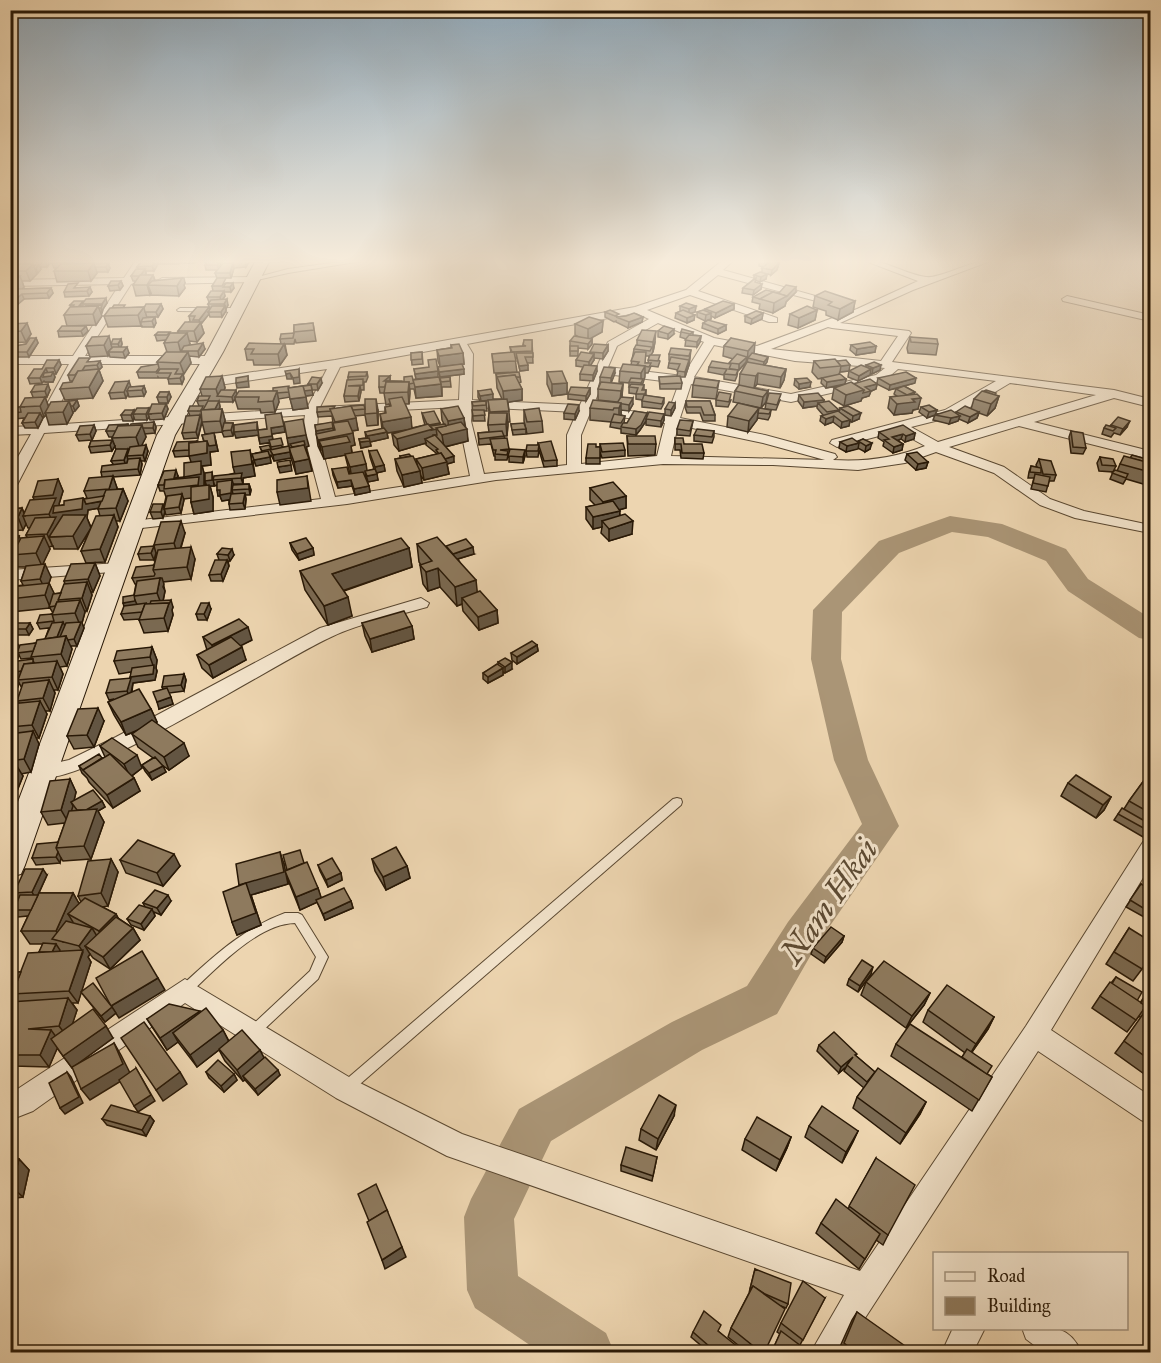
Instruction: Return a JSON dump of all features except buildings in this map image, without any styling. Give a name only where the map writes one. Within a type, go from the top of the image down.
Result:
[{"type":"main road","points":[[10,864],[21,807],[44,772],[166,435],[230,324]]},
{"type":"street","points":[[10,485],[77,360],[101,324]]},
{"type":"street","points":[[196,384],[335,364],[562,324]]},
{"type":"street","points":[[574,469],[574,435],[612,344],[649,324]]},
{"type":"street","points":[[669,324],[711,340],[795,357],[1008,379],[1114,394],[1150,402]]},
{"type":"street","points":[[758,350],[830,324]]},
{"type":"street","points":[[602,370],[688,380],[791,398],[880,378],[905,333],[827,325]]},
{"type":"street","points":[[663,460],[672,419],[698,356],[711,340]]},
{"type":"street","points":[[460,342],[466,354],[465,421],[478,479]]},
{"type":"street","points":[[10,360],[210,360]]},
{"type":"street","points":[[329,502],[310,430],[312,410],[335,364]]},
{"type":"street","points":[[837,443],[903,428],[950,413],[1008,379]]},
{"type":"street","points":[[133,525],[329,502],[478,479],[663,460],[858,466],[905,459],[936,447],[1114,394]]},
{"type":"street","points":[[10,431],[174,422],[312,410],[510,404],[586,409],[672,419],[785,443],[858,466]]},
{"type":"street","points":[[1017,422],[1150,455]]},
{"type":"street","points":[[903,428],[936,447],[999,470],[1045,502],[1080,514],[1149,524]]},
{"type":"street","points":[[10,576],[118,568]]},
{"type":"street","points":[[44,772],[73,766],[123,742],[326,632],[422,603]]},
{"type":"street","points":[[826,1353],[866,1288],[1035,1034],[1150,848]]},
{"type":"street","points":[[10,1107],[24,1102],[185,990],[345,1089],[457,1146],[866,1288]]},
{"type":"street","points":[[1035,1034],[1150,1111]]},
{"type":"street","points":[[957,1353],[969,1330]]},
{"type":"street","points":[[1038,1330],[1066,1353]]},
{"type":"lane","points":[[345,1089],[677,802]]},
{"type":"lane","points":[[185,990],[235,946],[282,917],[298,918],[321,957],[320,966],[314,975],[253,1032]]},
{"type":"waterway","name":"Nam Hkai","points":[[587,1352],[493,1290],[489,1217],[535,1125],[687,1036],[762,1000],[802,934],[881,826],[851,760],[826,659],[828,610],[889,547],[950,524],[993,530],[1056,555],[1078,585],[1150,631]]}]
